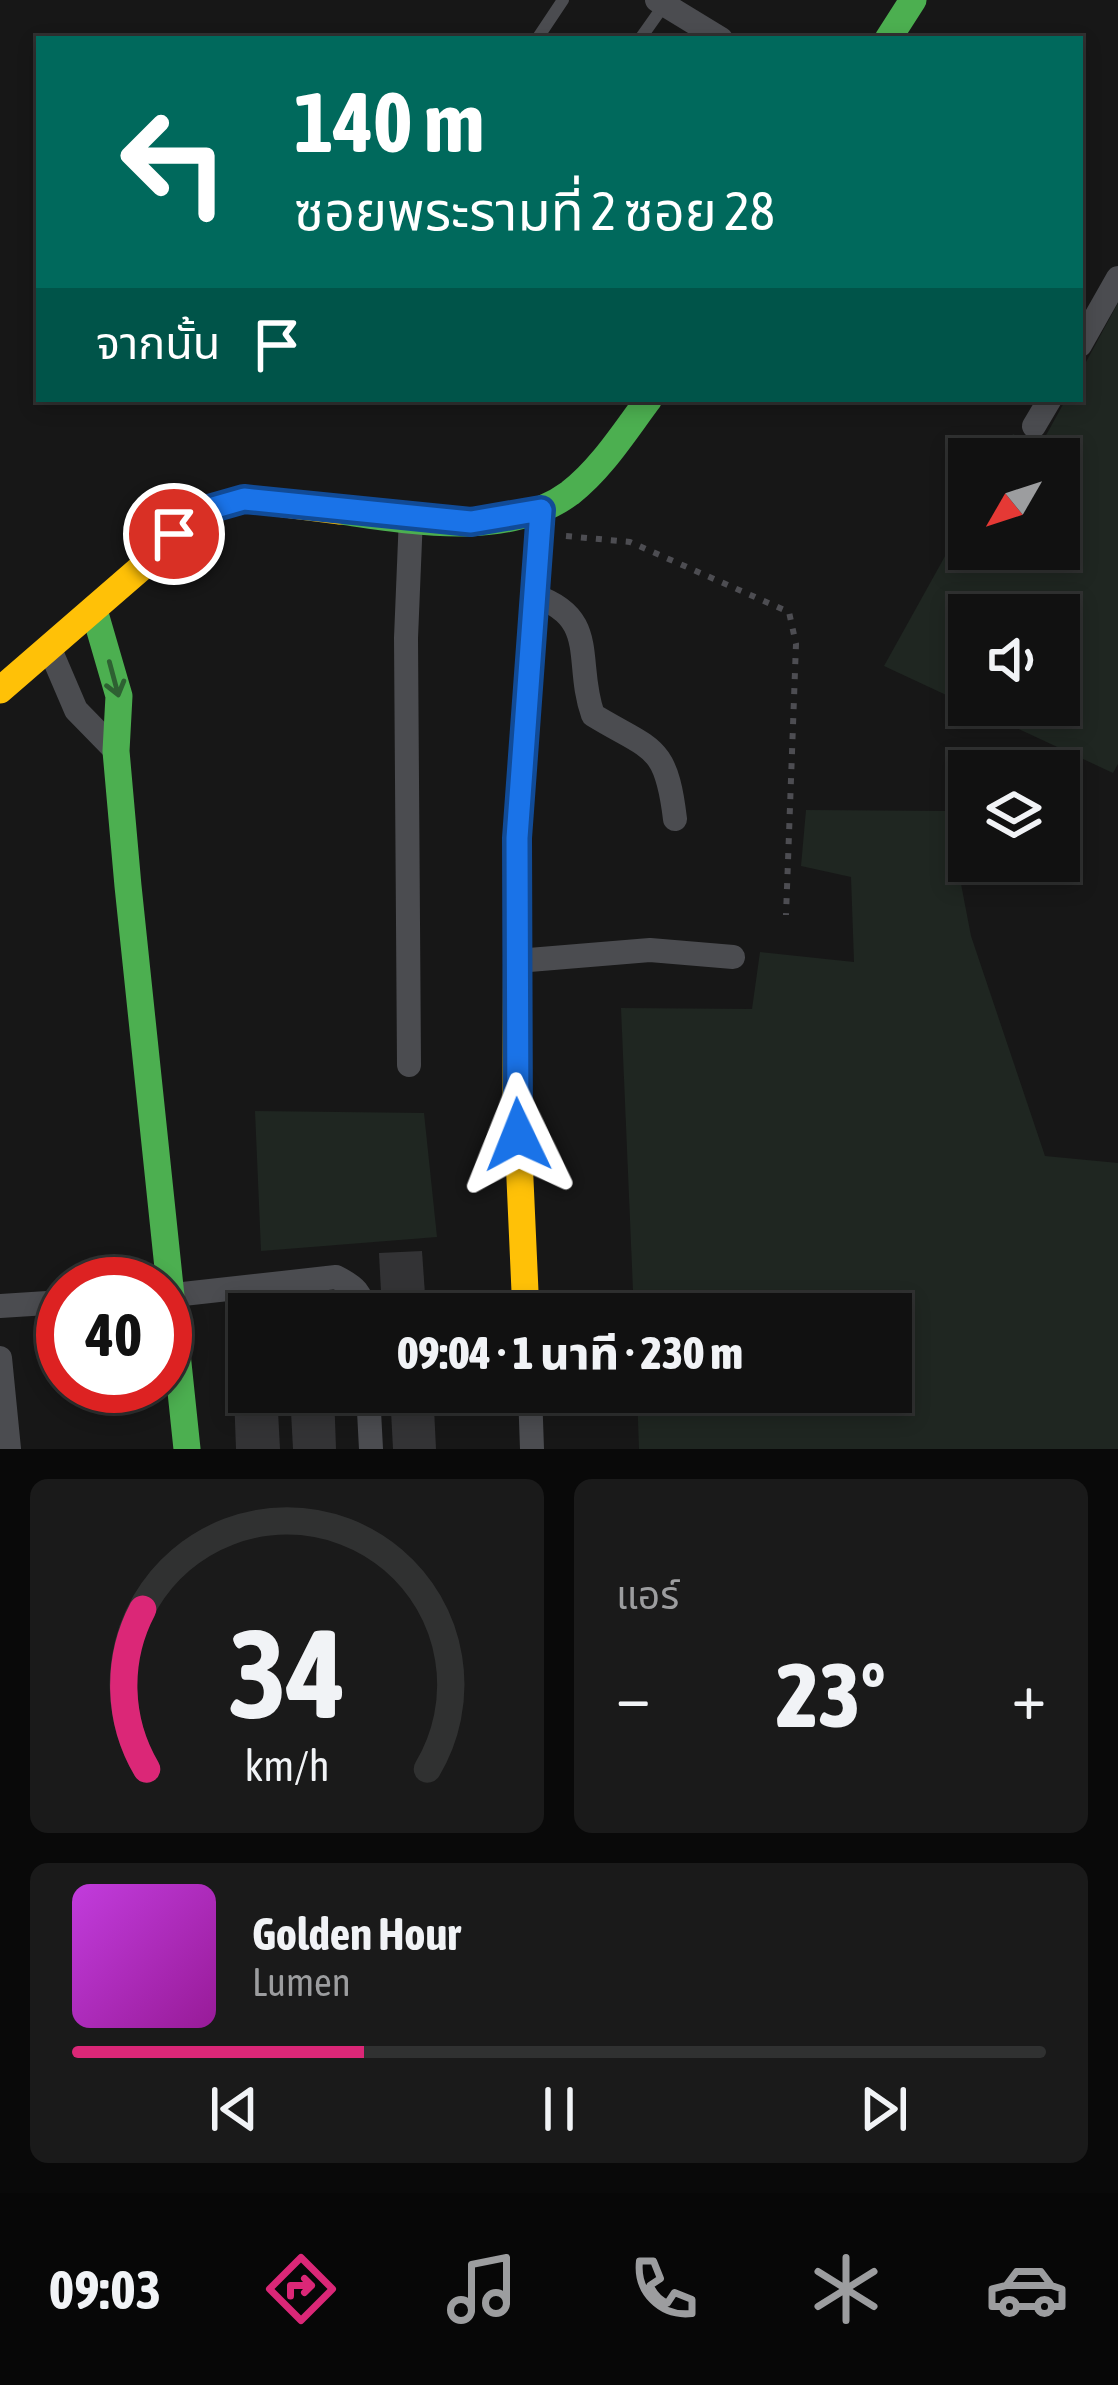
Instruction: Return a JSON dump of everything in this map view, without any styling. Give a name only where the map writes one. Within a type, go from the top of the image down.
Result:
[{"type":"street","points":[[890,36],[914,0]]},
{"type":"street","points":[[661,2],[716,36]]},
{"type":"street","points":[[1083,340],[1118,278]]},
{"type":"street","points":[[0,690],[174,534],[209,509],[244,499],[471,522],[540,521],[594,471],[647,402]]},
{"type":"street","points":[[1034,426],[1047,402]]},
{"type":"street","points":[[409,1065],[406,638],[411,516]]},
{"type":"street","points":[[525,1293],[515,1090],[517,838],[540,521]]},
{"type":"street","points":[[535,596],[570,614],[581,632],[586,695],[593,715],[642,738],[662,756],[675,819]]},
{"type":"street","points":[[94,610],[119,696],[116,751],[164,1257]]},
{"type":"street","points":[[49,647],[76,710],[116,751]]},
{"type":"street","points":[[517,961],[650,950],[733,958]]},
{"type":"street","points":[[192,1293],[337,1277],[358,1293]]},
{"type":"street","points":[[0,1306],[36,1304]]},
{"type":"street","points":[[0,1358],[9,1449]]},
{"type":"street","points":[[183,1413],[187,1449]]},
{"type":"street","points":[[369,1413],[371,1449]]},
{"type":"street","points":[[531,1413],[532,1449]]},
{"type":"lane","points":[[538,36],[563,0]]},
{"type":"lane","points":[[642,36],[661,2]]},
{"type":"path","points":[[540,521],[630,542],[789,612],[796,644],[786,915]]},
{"type":"shaded area","points":[[1118,303],[1118,764],[1113,773],[1080,758],[1080,750],[1064,750],[1012,726],[1080,726],[1080,594],[948,594],[948,696],[884,666],[948,551],[948,570],[1080,570],[1080,438],[1045,438],[1064,402],[1083,402],[1083,367]]},
{"type":"shaded area","points":[[806,810],[947,811],[948,882],[961,882],[971,936],[1045,1156],[1118,1163],[1118,1449],[639,1449],[638,1413],[912,1413],[912,1293],[633,1293],[621,1008],[752,1009],[760,952],[854,962],[851,877],[801,866]]},
{"type":"shaded area","points":[[255,1111],[424,1113],[437,1237],[261,1251]]},
{"type":"building","points":[[422,1251],[425,1293],[381,1293],[379,1253]]},
{"type":"building","points":[[235,1413],[278,1413],[280,1449],[236,1449]]},
{"type":"building","points":[[291,1413],[335,1413],[336,1449],[293,1449]]},
{"type":"building","points":[[391,1413],[434,1413],[436,1449],[393,1449]]},
{"type":"traffic: fast","points":[[890,36],[913,0]]},
{"type":"traffic: fast","points":[[340,511],[427,522],[518,517],[570,493],[612,449],[647,402]]},
{"type":"traffic: fast","points":[[94,610],[119,696],[116,751],[128,886],[187,1449]]},
{"type":"traffic: slow","points":[[0,690],[209,509],[244,499],[340,511]]},
{"type":"traffic: slow","points":[[525,1293],[516,1090],[517,838],[541,510]]},
{"type":"route","points":[[174,534],[209,509],[244,499],[471,522],[541,510],[517,838],[518,1135]]}]
